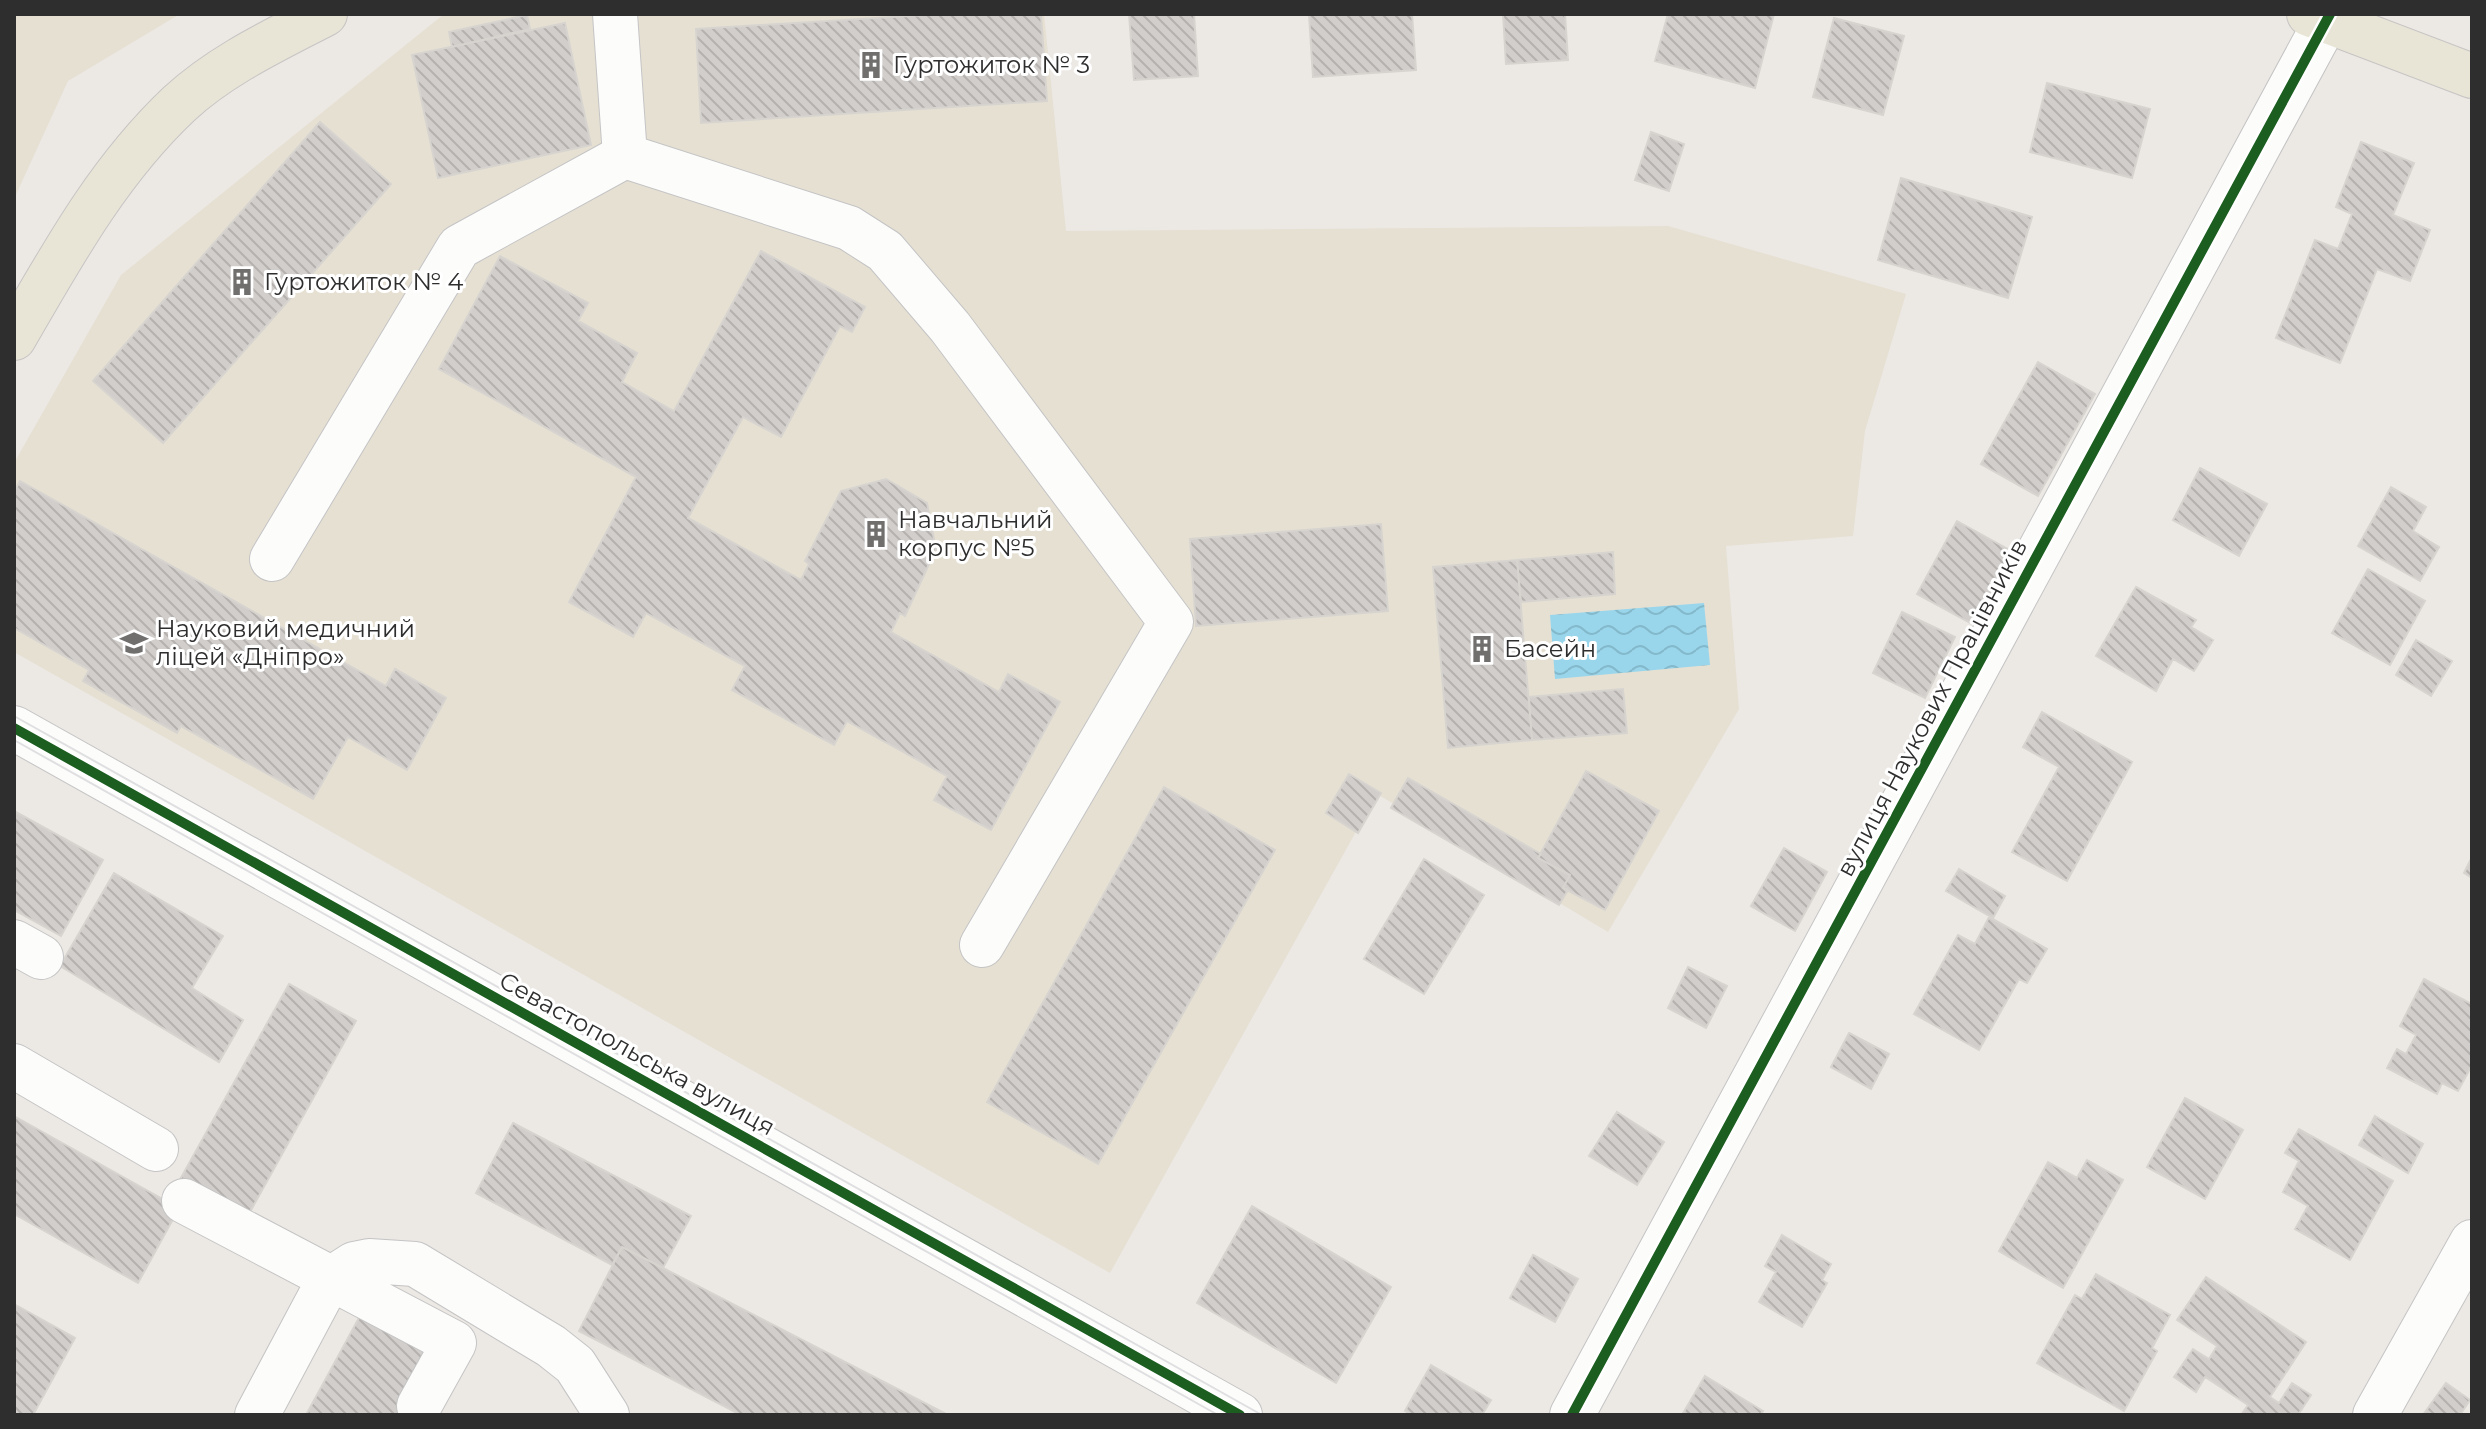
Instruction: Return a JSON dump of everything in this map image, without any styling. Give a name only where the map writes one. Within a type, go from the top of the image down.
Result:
[{"type":"main road","points":[[14,338],[118,169],[181,103],[243,57],[325,14]]},
{"type":"main road","points":[[2322,16],[2472,76]]},
{"type":"street","points":[[615,14],[625,156]]},
{"type":"street","name":"вулиця Наукових Працівників","points":[[1572,1415],[2322,16]]},
{"type":"street","points":[[272,559],[459,247],[625,156],[849,228],[885,251],[950,327],[1171,622],[982,945]]},
{"type":"street","name":"Севастопольська вулиця","points":[[14,728],[1240,1415]]},
{"type":"street","points":[[14,1066],[156,1149]]},
{"type":"street","points":[[184,1201],[329,1280],[454,1343],[419,1406]]},
{"type":"street","points":[[2375,1415],[2468,1259]]},
{"type":"street","points":[[257,1415],[329,1280],[354,1264],[415,1264],[551,1346],[575,1365],[607,1415]]},
{"type":"shaded area","points":[[14,14],[180,14],[68,81],[14,199]]},
{"type":"shaded area","points":[[444,14],[1044,14],[1066,231],[1668,226],[1906,294],[1865,431],[1853,536],[1726,546],[1739,709],[1608,932],[1377,794],[1110,1273],[14,652],[14,463],[121,275]]},
{"type":"water","points":[[1704,603],[1710,665],[1555,679],[1550,615]]},
{"type":"building","name":"Гуртожиток № 3","points":[[942,14],[1041,14],[1047,101],[701,123],[696,29]]},
{"type":"building","points":[[1129,14],[1194,14],[1198,76],[1134,80]]},
{"type":"building","points":[[1309,14],[1412,14],[1416,70],[1313,77]]},
{"type":"building","points":[[1503,14],[1565,14],[1568,60],[1506,64]]},
{"type":"building","points":[[1668,14],[1774,14],[1755,88],[1655,61]]},
{"type":"building","points":[[527,15],[530,29],[452,47],[449,32]]},
{"type":"building","points":[[1834,18],[1904,36],[1883,115],[1813,97]]},
{"type":"building","points":[[565,23],[591,145],[438,178],[412,55]]},
{"type":"building","points":[[2047,83],[2150,109],[2132,178],[2030,152]]},
{"type":"building","name":"Гуртожиток № 4","points":[[320,122],[391,184],[163,443],[93,381]]},
{"type":"building","points":[[1651,132],[1684,144],[1669,191],[1635,180]]},
{"type":"building","points":[[2361,142],[2414,163],[2393,215],[2430,230],[2410,281],[2377,269],[2340,363],[2276,338],[2315,240],[2338,249],[2352,214],[2336,207]]},
{"type":"building","points":[[1901,178],[2032,217],[2008,298],[1878,260]]},
{"type":"building","name":"Навчальний корпус №5","points":[[761,251],[865,307],[852,332],[840,326],[781,437],[743,417],[688,518],[801,580],[809,564],[805,561],[841,491],[886,479],[927,503],[936,549],[905,616],[900,613],[891,632],[999,692],[1008,674],[1060,702],[991,830],[934,800],[947,776],[847,721],[834,745],[732,690],[745,666],[646,613],[633,637],[569,602],[636,477],[439,369],[500,256],[588,303],[578,321],[637,353],[622,382],[674,411]]},
{"type":"building","points":[[2038,362],[2095,394],[2038,496],[1981,464]]},
{"type":"building","points":[[2200,468],[2267,504],[2239,556],[2173,520]]},
{"type":"building","points":[[20,481],[386,686],[395,669],[446,698],[407,770],[348,737],[313,799],[181,726],[177,733],[83,681],[89,670],[14,628],[14,492]]},
{"type":"building","points":[[2391,487],[2426,507],[2413,531],[2439,547],[2420,581],[2358,546]]},
{"type":"building","points":[[1957,521],[2013,552],[1974,625],[1917,594]]},
{"type":"building","points":[[1381,524],[1388,611],[1196,626],[1190,539]]},
{"type":"building","points":[[1613,552],[1615,594],[1521,602],[1517,560]]},
{"type":"building","name":"Басейн","points":[[1517,560],[1532,740],[1448,748],[1433,567]]},
{"type":"building","points":[[2368,569],[2425,601],[2390,665],[2332,633]]},
{"type":"building","points":[[2136,587],[2196,620],[2191,627],[2213,640],[2194,671],[2173,659],[2156,691],[2096,656]]},
{"type":"building","points":[[1902,612],[1955,637],[1925,698],[1873,673]]},
{"type":"building","points":[[2416,640],[2452,661],[2431,696],[2396,675]]},
{"type":"building","points":[[1623,689],[1627,733],[1532,740],[1529,697]]},
{"type":"building","points":[[2042,712],[2132,762],[2067,881],[2012,852],[2059,767],[2023,747]]},
{"type":"building","points":[[1586,771],[1659,811],[1605,910],[1563,888],[1570,875],[1538,858]]},
{"type":"building","points":[[1349,774],[1381,793],[1358,833],[1326,813]]},
{"type":"building","points":[[1408,778],[1541,854],[1538,858],[1570,875],[1563,888],[1568,890],[1559,905],[1391,808]]},
{"type":"building","points":[[1164,787],[1275,850],[1098,1164],[987,1102]]},
{"type":"building","points":[[14,811],[103,860],[61,936],[14,910]]},
{"type":"building","points":[[1784,848],[1827,872],[1795,931],[1751,906]]},
{"type":"building","points":[[2472,857],[2472,878],[2464,873]]},
{"type":"building","points":[[1424,859],[1484,895],[1424,994],[1364,959]]},
{"type":"building","points":[[1959,869],[2005,896],[1993,918],[1946,891]]},
{"type":"building","points":[[114,873],[223,936],[192,988],[243,1020],[219,1062],[60,966]]},
{"type":"building","points":[[1989,917],[2047,949],[2027,983],[2019,979],[1979,1050],[1914,1014],[1958,935],[1975,944]]},
{"type":"building","points":[[1688,967],[1727,986],[1706,1028],[1668,1008]]},
{"type":"building","points":[[2424,979],[2472,1004],[2472,1065],[2458,1091],[2442,1083],[2437,1094],[2387,1068],[2397,1049],[2406,1054],[2416,1035],[2400,1026]]},
{"type":"building","points":[[289,984],[356,1021],[245,1221],[178,1183]]},
{"type":"building","points":[[1849,1033],[1889,1054],[1871,1089],[1831,1067]]},
{"type":"building","points":[[2185,1098],[2243,1130],[2205,1199],[2147,1167]]},
{"type":"building","points":[[1617,1112],[1664,1142],[1637,1185],[1589,1156]]},
{"type":"building","points":[[14,1116],[168,1202],[189,1190],[138,1283],[14,1214]]},
{"type":"building","points":[[2375,1116],[2423,1144],[2408,1173],[2359,1145]]},
{"type":"building","points":[[513,1123],[691,1216],[663,1268],[622,1247],[612,1265],[476,1193]]},
{"type":"building","points":[[2299,1129],[2393,1181],[2350,1260],[2295,1229],[2308,1206],[2283,1192],[2299,1161],[2285,1153]]},
{"type":"building","points":[[2087,1160],[2123,1180],[2063,1288],[1999,1251],[2048,1162],[2077,1178]]},
{"type":"building","points":[[1252,1206],[1391,1287],[1336,1383],[1197,1303]]},
{"type":"building","points":[[1782,1235],[1831,1264],[1822,1280],[1827,1283],[1802,1327],[1759,1302],[1776,1272],[1765,1266]]},
{"type":"building","points":[[622,1247],[948,1415],[741,1415],[579,1331]]},
{"type":"building","points":[[1533,1255],[1578,1279],[1555,1322],[1510,1298]]},
{"type":"building","points":[[2096,1274],[2170,1315],[2152,1348],[2157,1351],[2124,1411],[2037,1363],[2075,1295],[2082,1299]]},
{"type":"building","points":[[2206,1277],[2306,1342],[2270,1397],[2279,1403],[2292,1383],[2311,1395],[2298,1415],[2241,1415],[2248,1405],[2205,1377],[2196,1392],[2174,1377],[2193,1349],[2209,1359],[2217,1346],[2177,1320]]},
{"type":"building","points":[[14,1304],[75,1338],[33,1415],[14,1415]]},
{"type":"building","points":[[361,1314],[432,1354],[398,1415],[306,1415]]},
{"type":"building","points":[[1431,1365],[1491,1400],[1482,1415],[1412,1415],[1405,1411]]},
{"type":"building","points":[[1705,1376],[1763,1411],[1760,1415],[1682,1415]]},
{"type":"building","points":[[2446,1383],[2470,1400],[2460,1415],[2423,1415]]},
{"type":"tram line","points":[[14,716],[1262,1415]]},
{"type":"tram line","points":[[14,740],[1218,1415]]},
{"type":"cycle path","points":[[1572,1415],[2330,14]]},
{"type":"cycle path","points":[[14,728],[1240,1415]]},
{"type":"place","name":"Гуртожиток № 3","points":[[871,65]]},
{"type":"place","name":"Гуртожиток № 4","points":[[242,282]]},
{"type":"place","name":"Навчальний корпус №5","points":[[876,534]]},
{"type":"place","name":"Науковий медичний ліцей «Дніпро»","points":[[134,643]]},
{"type":"place","name":"Басейн","points":[[1482,649]]}]
